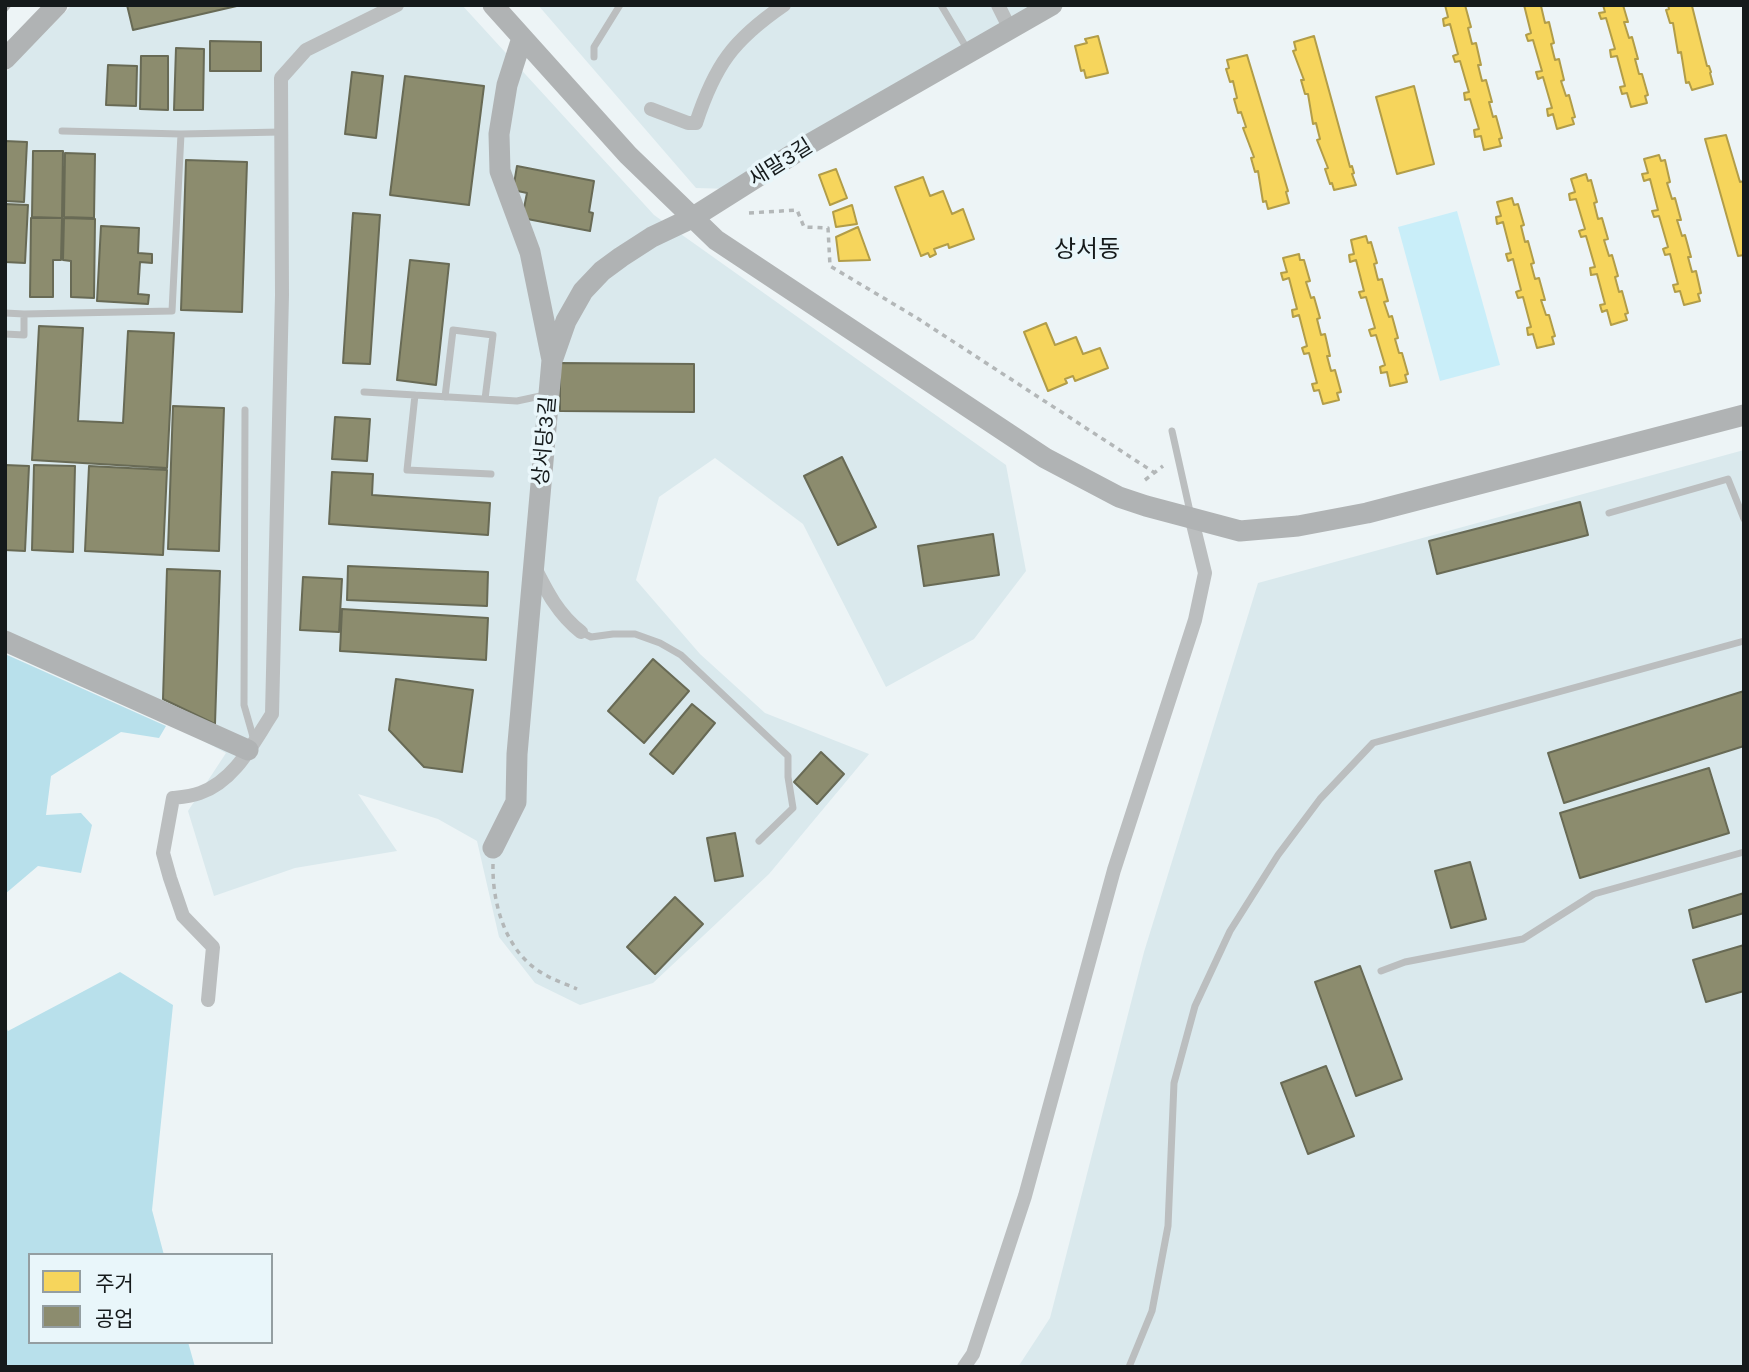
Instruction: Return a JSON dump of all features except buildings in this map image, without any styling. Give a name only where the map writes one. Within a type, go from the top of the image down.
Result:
[{"type":"street","points":[[5,59],[57,5]]},
{"type":"street","points":[[208,1000],[213,947],[183,916],[163,853],[173,798],[201,793],[224,780],[272,714],[282,309],[281,78],[306,50],[397,5]]},
{"type":"street","points":[[493,5],[628,155],[716,240],[1045,458],[1119,497],[1192,520],[1243,531],[1298,526],[1367,513],[1744,415]]},
{"type":"street","points":[[650,109],[688,123],[696,123],[714,75],[732,48],[757,23],[784,5]]},
{"type":"street","points":[[998,5],[1010,29]]},
{"type":"street","name":"새말3길","points":[[552,360],[566,321],[583,290],[621,257],[652,236],[692,218],[806,146],[1052,5]]},
{"type":"street","name":"상서당3길","points":[[493,848],[516,802],[517,754],[552,360],[530,252],[500,171],[499,134],[507,85],[522,38]]},
{"type":"street","points":[[964,1367],[973,1354],[1025,1196],[1114,870],[1195,620],[1205,573],[1192,520]]},
{"type":"street","points":[[534,565],[552,602],[568,622],[581,632]]},
{"type":"street","points":[[5,640],[251,745]]},
{"type":"lane","points":[[594,57],[594,47],[620,5]]},
{"type":"lane","points":[[942,5],[969,52]]},
{"type":"lane","points":[[62,131],[181,134],[282,132]]},
{"type":"lane","points":[[5,313],[172,311],[181,134]]},
{"type":"lane","points":[[5,334],[24,335],[24,314]]},
{"type":"lane","points":[[445,397],[453,330],[493,335],[485,399]]},
{"type":"lane","points":[[364,392],[517,401],[549,394]]},
{"type":"lane","points":[[415,395],[407,470],[491,474]]},
{"type":"lane","points":[[245,410],[244,705],[251,745]]},
{"type":"lane","points":[[1172,431],[1192,520]]},
{"type":"lane","points":[[1609,513],[1728,478],[1744,519]]},
{"type":"lane","points":[[581,632],[591,637],[635,634],[660,643],[681,655],[789,756],[788,777],[793,808],[759,841]]},
{"type":"lane","points":[[1129,1367],[1152,1311],[1168,1226],[1174,1083],[1195,1006],[1230,931],[1279,855],[1320,799],[1373,743],[1744,641]]},
{"type":"lane","points":[[1381,971],[1405,962],[1523,939],[1594,894],[1744,852]]},
{"type":"path","points":[[748,214],[797,210],[804,227],[828,229],[830,266],[917,318],[1155,473]]},
{"type":"path","points":[[1145,480],[1163,466]]},
{"type":"path","points":[[493,848],[492,882],[512,946],[541,972],[577,989]]},
{"type":"shaded area","points":[[72,5],[462,5],[654,215],[1006,465],[1026,571],[974,639],[886,687],[803,524],[715,458],[659,497],[636,580],[700,654],[765,713],[869,754],[769,874],[653,983],[580,1005],[535,983],[499,937],[477,841],[438,819],[358,794],[397,851],[295,868],[214,896],[188,811],[226,753],[5,636],[5,73]]},
{"type":"shaded area","points":[[538,5],[1050,5],[731,189],[696,188]]},
{"type":"shaded area","points":[[1457,211],[1500,365],[1440,381],[1398,227]]},
{"type":"shaded area","points":[[1744,450],[1744,1367],[1018,1367],[1050,1318],[1144,952],[1258,583]]},
{"type":"shaded area","points":[[5,654],[166,726],[159,738],[121,732],[51,776],[46,815],[81,813],[92,825],[81,873],[38,866],[5,894]]},
{"type":"shaded area","points":[[120,972],[173,1005],[152,1210],[163,1253],[28,1253],[28,1344],[189,1344],[195,1367],[5,1367],[5,1025],[8,1031]]},
{"type":"railway","points":[[5,10],[9,5]]},
{"type":"district","name":"상서동","points":[[1087,250]]}]
